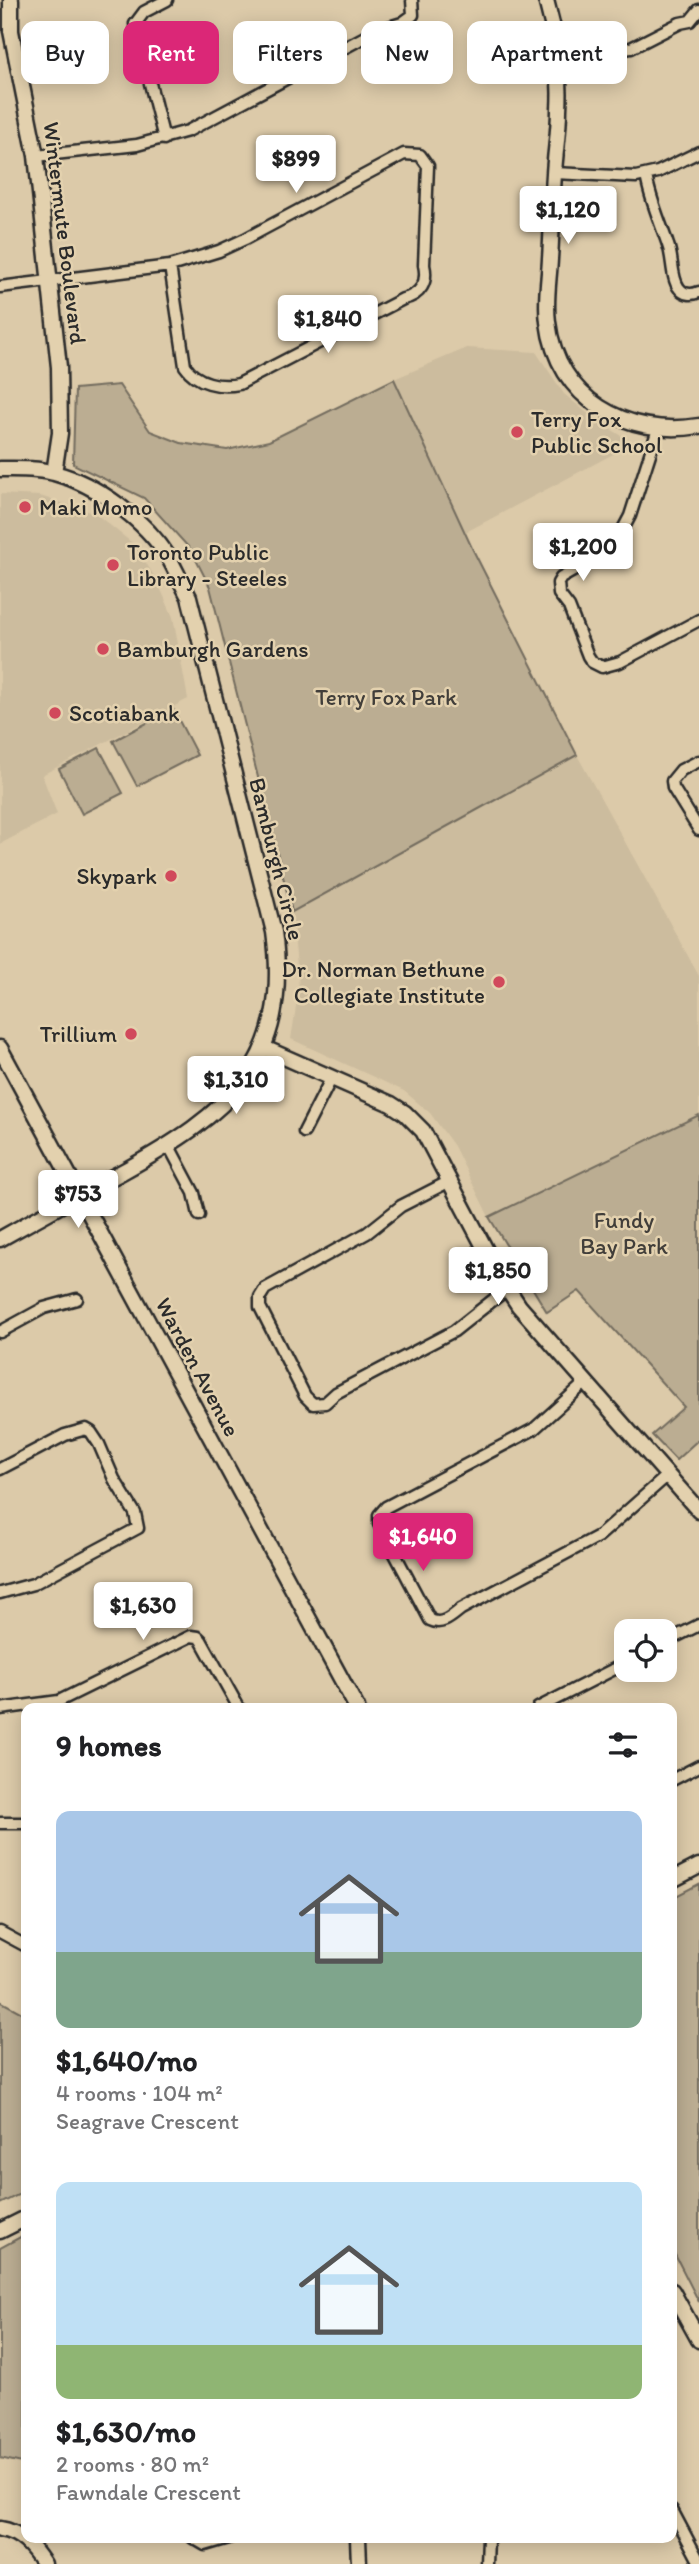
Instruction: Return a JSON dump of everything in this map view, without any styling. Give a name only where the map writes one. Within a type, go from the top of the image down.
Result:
[{"type":"street","name":"Wintermute Boulevard","points":[[11,0],[10,31],[36,156],[59,367],[61,411],[54,473]]},
{"type":"street","points":[[164,139],[135,24],[144,12],[167,0]]},
{"type":"street","points":[[36,156],[137,145],[188,131],[376,31],[402,23],[412,15],[412,0]]},
{"type":"street","points":[[546,0],[550,21]]},
{"type":"street","points":[[627,49],[680,23],[690,21],[699,10]]},
{"type":"street","points":[[559,84],[560,108],[547,306],[547,322],[554,349],[569,378],[597,406],[627,422],[658,429],[699,426]]},
{"type":"street","points":[[554,173],[628,177],[646,175],[669,168],[699,152]]},
{"type":"street","points":[[0,287],[170,266],[219,251],[246,239],[404,154],[420,155],[428,166],[424,265],[426,276],[420,290],[239,384],[217,385],[196,377],[185,366],[170,266]]},
{"type":"street","points":[[646,175],[650,197],[669,246],[676,284],[685,292],[699,292]]},
{"type":"street","points":[[658,429],[621,533],[596,558],[565,573],[557,588],[569,607],[588,656],[601,667],[620,662],[699,621]]},
{"type":"street","name":"Bamburgh Circle","points":[[0,469],[54,473],[112,499],[150,535],[168,558],[189,597],[274,932],[278,961],[277,991],[264,1048],[240,1086],[217,1112],[169,1146],[0,1239]]},
{"type":"street","points":[[699,761],[681,770],[672,781],[673,788],[699,831]]},
{"type":"street","name":"Warden Avenue","points":[[0,1048],[354,1703]]},
{"type":"street","points":[[264,1048],[391,1104],[405,1113],[426,1136],[507,1289],[699,1511]]},
{"type":"street","points":[[304,1132],[332,1077]]},
{"type":"street","points":[[169,1146],[194,1193],[200,1215]]},
{"type":"street","points":[[450,1181],[401,1206],[367,1233],[265,1289],[260,1297],[260,1307],[305,1396],[313,1404],[325,1403],[336,1393],[454,1331],[507,1289]]},
{"type":"street","points":[[0,1332],[44,1308],[77,1299]]},
{"type":"street","points":[[586,1382],[534,1429],[386,1507],[379,1515],[379,1524],[385,1539],[430,1620],[441,1622],[448,1619],[461,1609],[585,1545],[616,1523],[668,1475]]},
{"type":"street","points":[[0,1469],[65,1435],[86,1429],[99,1444],[114,1479],[135,1513],[138,1528],[33,1584],[0,1593]]},
{"type":"street","points":[[677,1636],[699,1625]]},
{"type":"street","points":[[44,1703],[59,1701],[191,1636],[201,1640],[236,1703]]},
{"type":"street","points":[[548,1703],[614,1669]]},
{"type":"street","points":[[0,1709],[21,1706]]},
{"type":"street","points":[[677,1777],[699,1766]]},
{"type":"street","points":[[0,1823],[21,1823]]},
{"type":"street","points":[[677,1877],[699,1866]]},
{"type":"street","points":[[0,1932],[21,1943]]},
{"type":"street","points":[[0,2231],[21,2220]]},
{"type":"street","points":[[677,2300],[699,2340]]},
{"type":"street","points":[[677,2519],[699,2561]]},
{"type":"street","points":[[0,2529],[21,2538]]},
{"type":"street","points":[[27,2543],[44,2564]]},
{"type":"street","points":[[358,2543],[359,2564]]},
{"type":"street","points":[[487,2564],[488,2543]]},
{"type":"shaded area","name":"Terry Fox Public School","points":[[467,348],[536,352],[564,394],[597,421],[634,443],[464,533],[394,379]]},
{"type":"shaded area","points":[[0,494],[40,496],[96,514],[136,546],[158,583],[173,617],[188,699],[42,775],[57,814],[0,844]]},
{"type":"shaded area","name":"Dr. Norman Bethune Collegiate Institute","points":[[577,755],[699,976],[699,1115],[489,1217],[454,1146],[430,1113],[404,1091],[291,1039],[299,988],[292,912]]},
{"type":"green space","name":"Terry Fox Park","points":[[394,379],[472,548],[577,755],[292,912],[210,587],[191,550],[144,498],[73,464],[75,389],[119,385],[150,431],[181,443],[227,450],[269,441]]},
{"type":"green space","points":[[173,709],[197,755],[137,786],[113,741]]},
{"type":"green space","points":[[99,748],[123,793],[82,814],[59,769]]},
{"type":"green space","name":"Fundy Bay Park","points":[[699,1115],[699,1439],[676,1460],[652,1435],[684,1407],[579,1291],[547,1312],[489,1217]]},
{"type":"green space","points":[[699,1884],[699,2302],[677,2259],[677,1895]]},
{"type":"green space","points":[[0,2001],[21,2012],[21,2194],[0,2204]]},
{"type":"green space","points":[[21,2237],[21,2463],[0,2458],[0,2248]]},
{"type":"place","name":"Terry Fox Public School","points":[[517,432]]},
{"type":"place","name":"Maki Momo","points":[[25,507]]},
{"type":"place","name":"Toronto Public Library - Steeles","points":[[113,565]]},
{"type":"place","name":"Bamburgh Gardens","points":[[103,649]]},
{"type":"place","name":"Scotiabank","points":[[55,713]]},
{"type":"place","name":"Skypark","points":[[171,876]]},
{"type":"place","name":"Dr. Norman Bethune Collegiate Institute","points":[[499,982]]},
{"type":"place","name":"Trillium","points":[[131,1034]]}]
